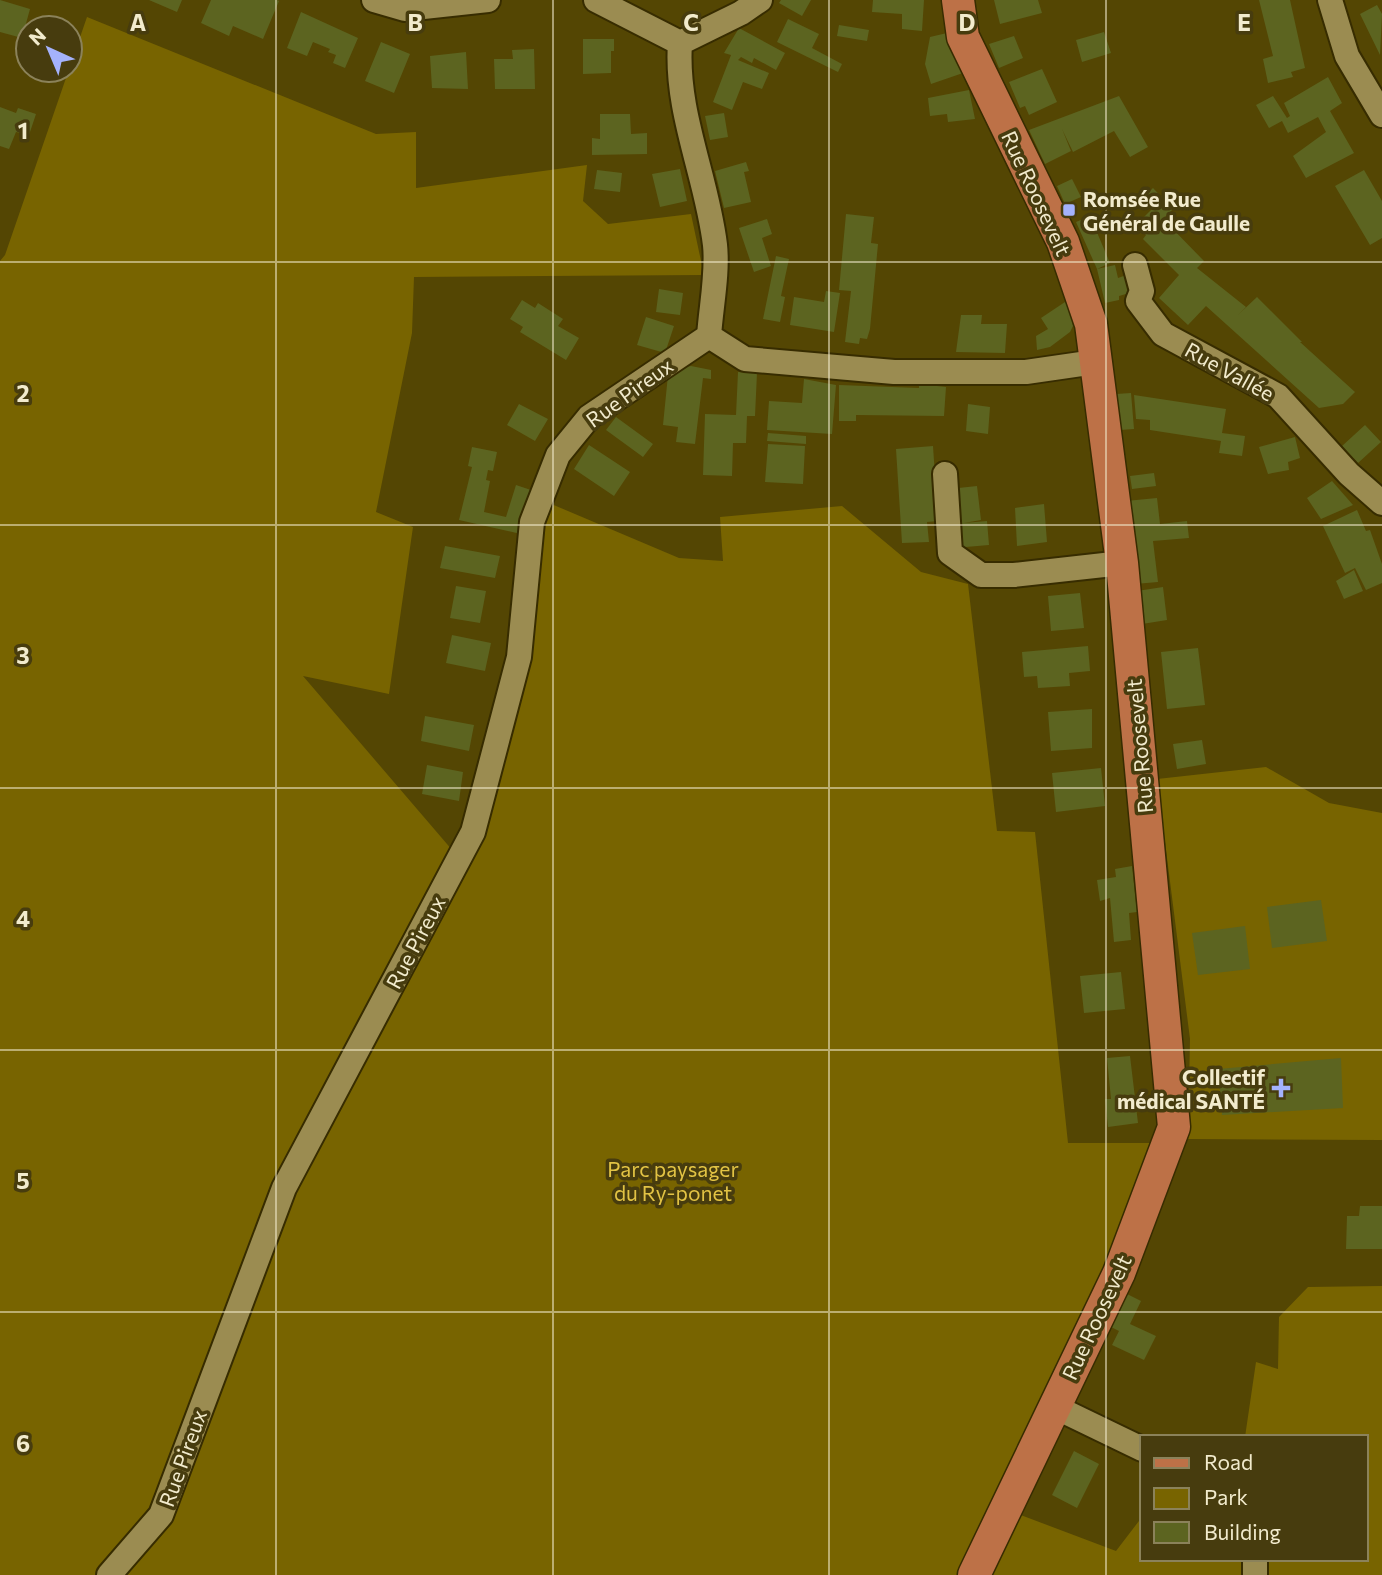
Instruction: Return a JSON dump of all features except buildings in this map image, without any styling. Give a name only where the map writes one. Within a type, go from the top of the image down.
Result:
[{"type":"main road","name":"Rue Roosevelt","points":[[958,0],[963,37],[1063,242],[1091,324],[1122,562],[1174,1127],[1119,1273],[974,1575]]},
{"type":"street","points":[[374,0],[405,9],[488,0]]},
{"type":"street","points":[[596,0],[680,43]]},
{"type":"street","points":[[680,43],[741,13],[760,0]]},
{"type":"street","points":[[1330,0],[1347,56],[1382,115]]},
{"type":"street","points":[[680,43],[678,68],[686,115],[715,246],[709,336],[745,359],[894,372],[1026,372],[1095,362]]},
{"type":"street","name":"Rue Vallée","points":[[1135,265],[1142,291],[1138,301],[1163,334],[1278,396],[1349,474],[1382,503]]},
{"type":"street","name":"Rue Pireux","points":[[109,1575],[161,1514],[284,1188],[473,832],[519,657],[532,522],[558,455],[589,418],[709,336]]},
{"type":"street","points":[[945,474],[950,553],[981,575],[1014,575],[1122,562]]},
{"type":"street","points":[[1053,1406],[1140,1448]]},
{"type":"green space","name":"Parc paysager du Ry-ponet","points":[[87,17],[376,134],[416,132],[416,188],[587,165],[583,201],[608,224],[691,214],[704,275],[414,277],[412,333],[376,512],[413,527],[389,694],[303,676],[453,851],[473,832],[519,657],[532,522],[549,503],[679,558],[723,561],[720,517],[842,506],[921,572],[968,584],[997,831],[1035,832],[1068,1143],[1153,1143],[1174,1127],[971,1575],[0,1575],[0,261],[5,255],[64,84],[84,84],[84,26]]},
{"type":"green space","points":[[1266,767],[1329,803],[1382,813],[1382,1140],[1188,1139],[1190,1039],[1157,779]]},
{"type":"green space","points":[[1382,1286],[1382,1575],[988,1575],[1018,1514],[1116,1551],[1140,1520],[1140,1561],[1368,1561],[1368,1435],[1245,1435],[1256,1362],[1278,1369],[1279,1317],[1308,1287]]},
{"type":"place","name":"Romsée Rue Général de Gaulle","points":[[1069,210]]},
{"type":"place","name":"Collectif médical SANTÉ","points":[[1281,1088]]}]
